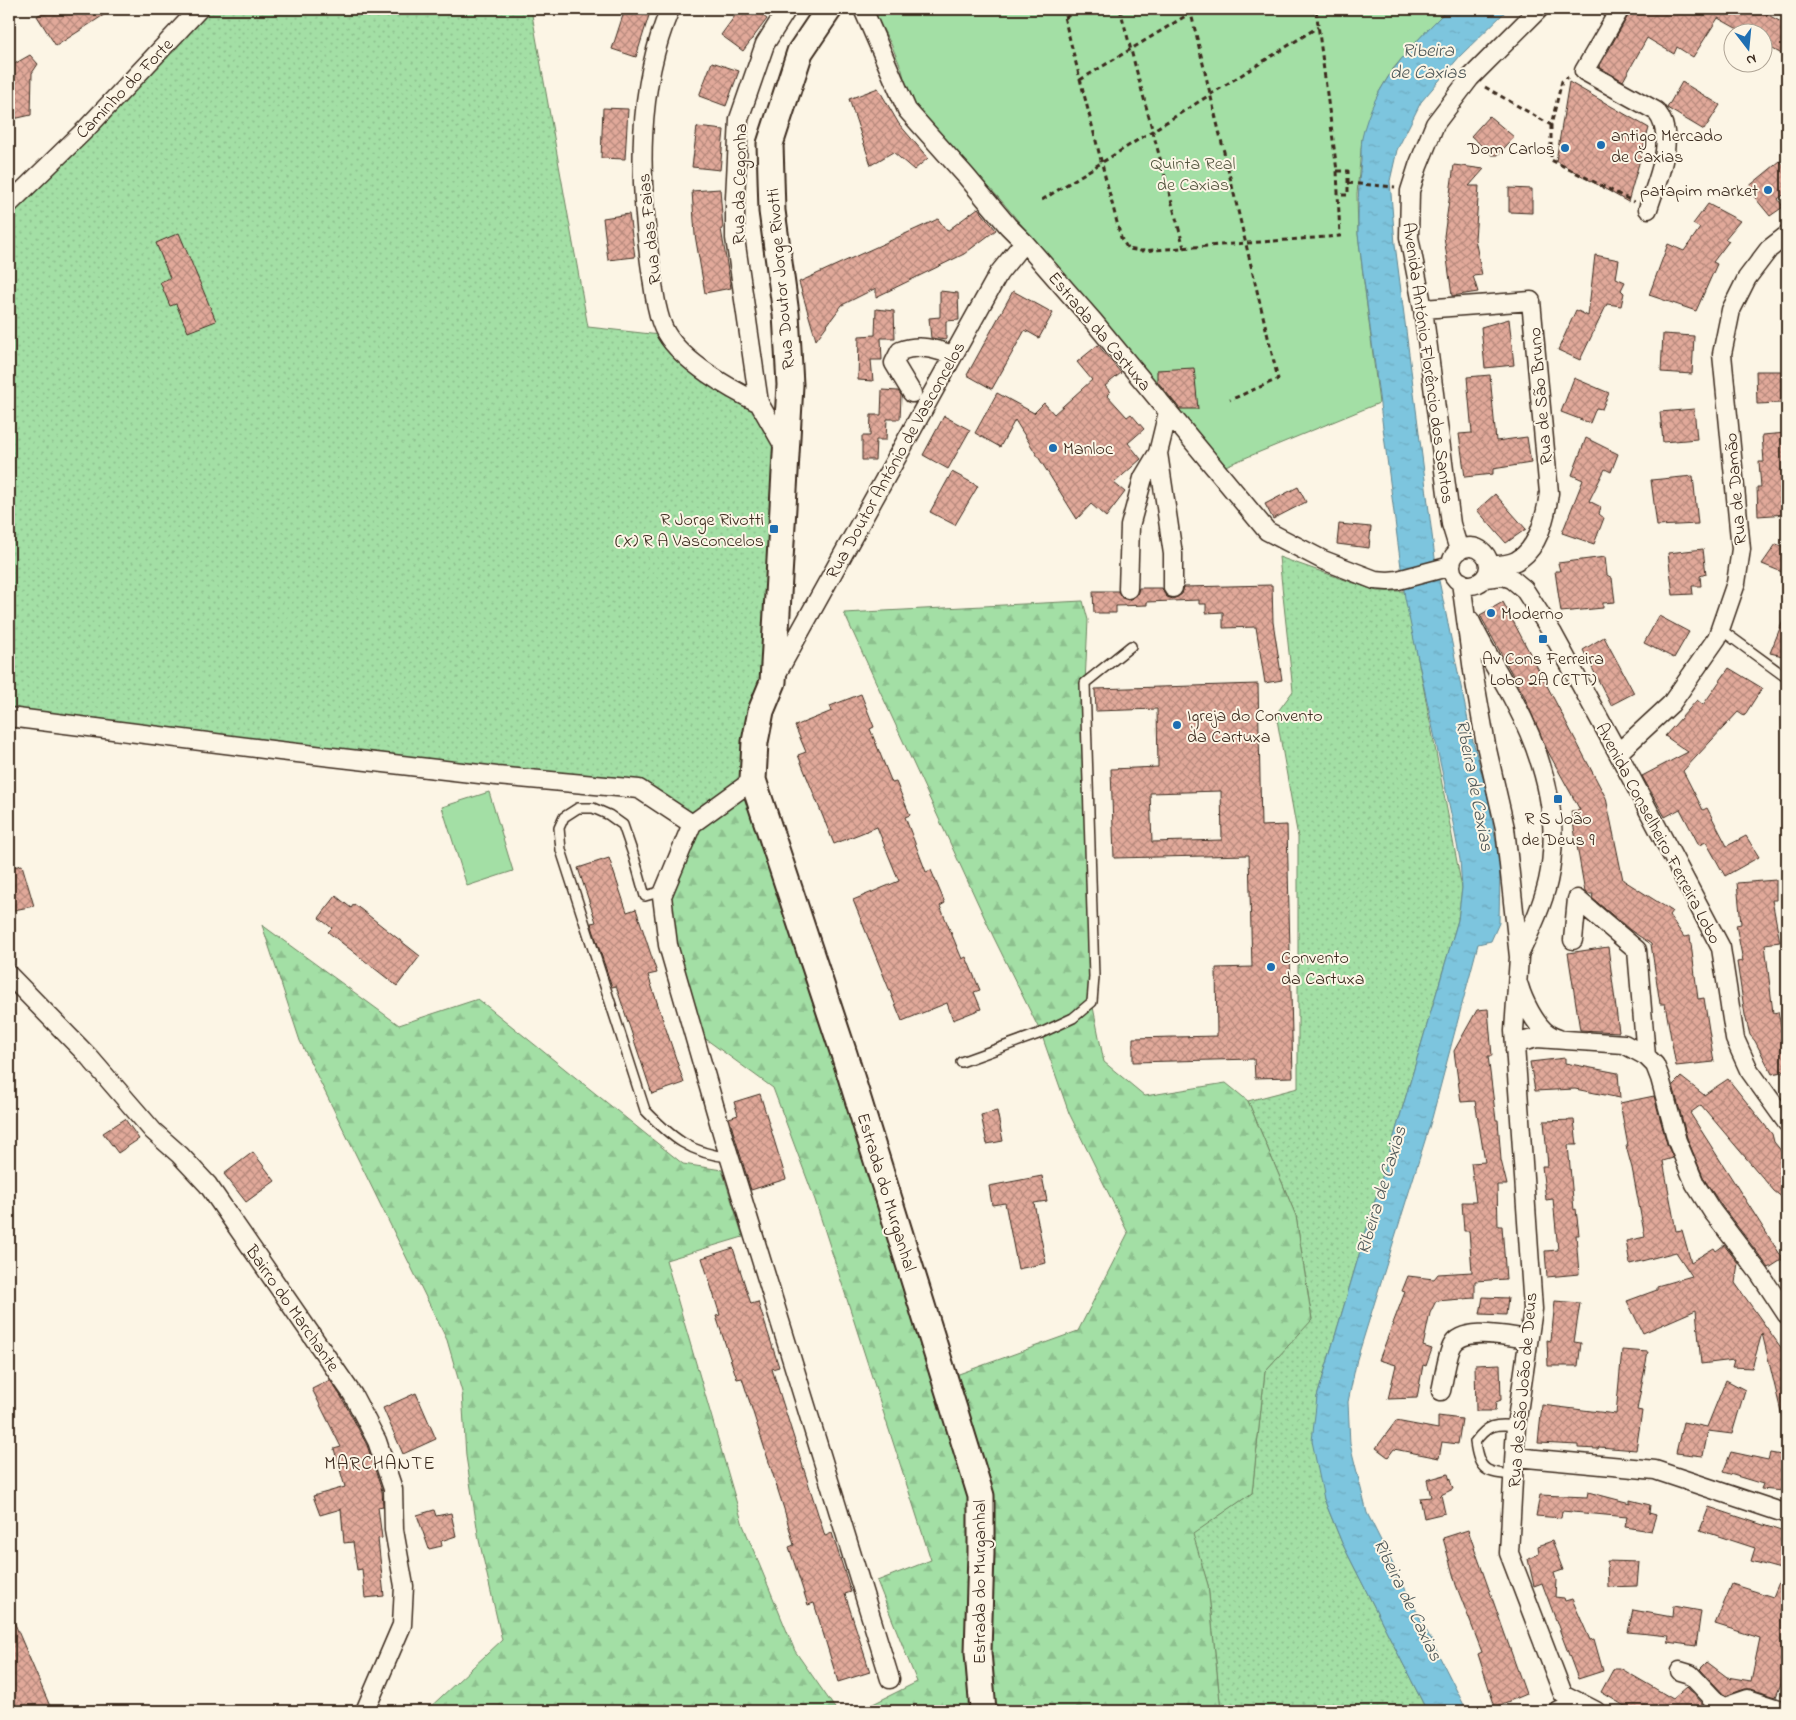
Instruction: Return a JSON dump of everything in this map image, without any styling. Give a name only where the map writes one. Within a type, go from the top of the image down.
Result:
[{"type":"street","name":"Caminho do Forte","points":[[9,204],[69,145],[199,9]]},
{"type":"street","name":"Rua das Faias","points":[[670,9],[658,41],[651,68],[643,136],[646,234],[660,317],[666,333],[683,355],[736,392],[760,403]]},
{"type":"street","name":"Rua da Cegonha","points":[[786,450],[760,403],[736,238],[735,198],[739,119],[765,44],[787,9]]},
{"type":"street","name":"Rua Doutor Jorge Rivotti","points":[[773,682],[790,385],[787,323],[772,211],[770,144],[800,52],[829,9]]},
{"type":"street","name":"Estrada da Cartuxa","points":[[863,9],[906,110],[1094,322],[1267,532],[1323,560],[1375,580],[1398,580],[1446,568]]},
{"type":"street","name":"Avenida António Florêncio dos Santos","points":[[1460,550],[1451,524],[1446,494],[1423,309],[1409,237],[1410,190],[1435,124],[1470,78],[1539,9]]},
{"type":"street","points":[[1620,9],[1584,71],[1656,111],[1662,119],[1666,140],[1664,154],[1648,209]]},
{"type":"street","name":"Rua de Damão","points":[[1618,753],[1671,704],[1717,638],[1736,583],[1742,548],[1722,354],[1731,310],[1747,278],[1769,249],[1787,235]]},
{"type":"street","name":"Rua Doutor António de Vasconcelos","points":[[773,682],[999,273],[1024,242]]},
{"type":"street","name":"Rua de São Bruno","points":[[1423,309],[1531,301],[1549,493],[1547,507],[1544,522],[1537,538],[1525,553],[1517,560],[1487,572]]},
{"type":"street","points":[[912,393],[894,363],[900,351],[911,347],[931,348],[953,355]]},
{"type":"street","points":[[1128,589],[1130,526],[1143,478],[1158,453],[1168,412]]},
{"type":"street","points":[[1158,453],[1173,554],[1173,588]]},
{"type":"street","points":[[1470,547],[1481,550],[1488,560],[1487,572],[1473,584],[1460,582],[1446,568],[1460,550],[1470,547]]},
{"type":"street","name":"Avenida Conselheiro Ferreira Lobo","points":[[1487,572],[1512,579],[1524,589],[1553,634],[1618,753],[1721,948],[1735,1039],[1749,1070],[1787,1123]]},
{"type":"street","name":"Rua de São João de Deus","points":[[1460,582],[1472,671],[1486,745],[1505,828],[1518,957],[1514,1032],[1533,1309],[1516,1426],[1509,1553],[1563,1694],[1588,1707]]},
{"type":"street","name":"Rua de São João de Deus","points":[[1462,602],[1494,666],[1515,701],[1538,755],[1552,809],[1554,845],[1548,882],[1537,914],[1518,957]]},
{"type":"street","points":[[1472,671],[1476,663],[1481,660],[1487,660],[1494,666]]},
{"type":"street","name":"Estrada do Murganhal","points":[[773,682],[761,711],[755,742],[753,780],[844,1054],[981,1496],[978,1652],[983,1711]]},
{"type":"street","points":[[9,717],[280,752],[639,788],[692,824]]},
{"type":"street","points":[[753,780],[692,824],[662,896],[668,945],[729,1157],[890,1679]]},
{"type":"street","points":[[1573,940],[1577,899],[1637,950],[1646,1056]]},
{"type":"street","points":[[1514,908],[1517,916],[1522,920],[1532,919],[1537,914]]},
{"type":"street","name":"Bairro do Marchante","points":[[9,975],[89,1057],[154,1131],[208,1185],[353,1395],[376,1441],[392,1489],[394,1530],[404,1586],[402,1625],[365,1711]]},
{"type":"street","points":[[1517,980],[1526,1006],[1547,1034],[1559,1039]]},
{"type":"street","points":[[1515,1050],[1521,1042],[1528,1039],[1559,1039],[1624,1044],[1646,1056],[1654,1065],[1660,1078],[1677,1141],[1695,1184],[1712,1211],[1760,1274],[1787,1315]]},
{"type":"street","points":[[1440,1391],[1452,1344],[1461,1337],[1471,1333],[1528,1339]]},
{"type":"street","points":[[1514,1466],[1655,1470],[1787,1514]]},
{"type":"street","points":[[1680,1671],[1690,1674],[1722,1708],[1748,1699],[1785,1711]]},
{"type":"street","points":[[1559,1711],[1588,1707]]},
{"type":"lane","points":[[1720,629],[1787,678]]},
{"type":"lane","points":[[961,1062],[1041,1033],[1073,1018],[1092,1002],[1094,977],[1084,683],[1131,646]]},
{"type":"lane","points":[[664,891],[645,896],[623,825],[609,815],[593,808],[578,808],[564,817],[559,828],[561,850],[645,1110],[663,1129],[701,1153],[729,1157]]},
{"type":"lane","points":[[1514,1466],[1496,1474],[1484,1469],[1478,1460],[1475,1442],[1482,1432],[1493,1426],[1501,1424],[1516,1426]]},
{"type":"path","points":[[1062,9],[1121,238],[1128,249],[1141,251],[1340,236],[1337,171],[1316,9]]},
{"type":"path","points":[[1065,18],[1079,9]]},
{"type":"path","points":[[1120,9],[1184,248]]},
{"type":"path","points":[[1080,80],[1190,11],[1197,9]]},
{"type":"path","points":[[1190,11],[1278,379],[1230,400]]},
{"type":"path","points":[[1042,200],[1318,27]]},
{"type":"path","points":[[1584,71],[1562,81],[1551,125],[1551,160],[1648,209]]},
{"type":"path","points":[[1470,78],[1551,125]]},
{"type":"path","points":[[1337,171],[1348,171],[1348,195],[1338,195]]},
{"type":"path","points":[[1348,183],[1396,187]]},
{"type":"green space","points":[[199,9],[531,9],[588,327],[660,335],[787,432],[753,780],[692,824],[639,789],[9,717],[9,205]]},
{"type":"green space","name":"Quinta Real de Caxias","points":[[872,9],[1448,9],[1393,69],[1379,92],[1362,139],[1357,194],[1358,234],[1379,403],[1223,467],[999,198],[910,102],[902,70],[891,44]]},
{"type":"green space","points":[[1279,557],[1377,591],[1405,591],[1462,888],[1458,920],[1317,1397],[1324,1499],[1342,1543],[1427,1711],[1221,1711],[1208,1585],[1192,1534],[1252,1493],[1265,1371],[1312,1319],[1296,1216],[1248,1101],[1298,1088],[1298,837],[1276,714],[1293,691]]},
{"type":"green space","points":[[1083,601],[1088,620],[1085,683],[1092,1002],[1104,1062],[1145,1096],[1226,1083],[1248,1101],[1296,1216],[1312,1320],[1265,1371],[1252,1493],[1193,1534],[1208,1585],[1221,1711],[859,1711],[917,1682],[877,1581],[931,1560],[815,1200],[773,1088],[692,1029],[662,896],[692,824],[753,780],[956,1375],[1078,1331],[1128,1233],[1069,1113],[1041,1033],[993,936],[844,613]]},
{"type":"green space","points":[[489,792],[513,871],[467,886],[442,807]]},
{"type":"green space","points":[[262,925],[399,1025],[478,999],[683,1164],[722,1170],[743,1237],[666,1260],[743,1525],[795,1651],[837,1711],[426,1711],[502,1640],[479,1540],[466,1456],[462,1392],[447,1340],[300,1041]]},
{"type":"water","name":"Ribeira de Caxias","points":[[1448,9],[1508,9],[1460,56],[1421,102],[1397,150],[1390,181],[1395,244],[1436,566],[1470,730],[1489,801],[1500,867],[1499,923],[1491,941],[1478,944],[1432,1118],[1357,1359],[1348,1402],[1350,1444],[1367,1513],[1467,1711],[1427,1711],[1342,1543],[1324,1499],[1312,1441],[1317,1397],[1458,920],[1462,888],[1460,860],[1453,823],[1405,598],[1358,234],[1361,144],[1375,100],[1384,83],[1407,52]]},
{"type":"building","points":[[49,9],[113,9],[56,46],[37,16]]},
{"type":"building","points":[[625,9],[651,9],[636,57],[612,49]]},
{"type":"building","points":[[740,9],[754,9],[767,19],[743,51],[721,35]]},
{"type":"building","points":[[1631,9],[1757,9],[1787,25],[1787,57],[1774,50],[1774,22],[1725,22],[1718,18],[1693,57],[1677,47],[1674,54],[1647,38],[1623,81],[1599,67]]},
{"type":"building","points":[[30,55],[38,64],[32,73],[31,115],[9,120],[9,67]]},
{"type":"building","points":[[712,62],[739,71],[726,106],[699,96]]},
{"type":"building","name":"antigo Mercado de Caxias","points":[[1569,82],[1649,128],[1628,202],[1556,161]]},
{"type":"building","points":[[1682,82],[1720,105],[1704,130],[1667,108]]},
{"type":"building","points":[[878,88],[899,124],[928,158],[914,170],[893,152],[871,165],[849,99]]},
{"type":"building","points":[[603,108],[628,109],[625,159],[601,158]]},
{"type":"building","points":[[1489,116],[1514,137],[1498,155],[1492,155],[1471,136]]},
{"type":"building","points":[[697,127],[724,130],[720,170],[692,167]]},
{"type":"building","name":"patapim market","points":[[1780,161],[1787,170],[1787,192],[1778,199],[1783,207],[1770,216],[1747,188]]},
{"type":"building","points":[[1454,165],[1484,169],[1469,186],[1479,186],[1475,239],[1482,275],[1473,276],[1478,292],[1452,296],[1444,236]]},
{"type":"building","points":[[1509,188],[1532,189],[1532,213],[1509,212]]},
{"type":"building","points":[[720,189],[723,229],[721,229],[731,288],[705,293],[695,235],[692,191]]},
{"type":"building","points":[[1708,204],[1740,221],[1725,239],[1729,241],[1713,262],[1717,264],[1696,311],[1649,295],[1668,244],[1684,251],[1700,228],[1693,224]]},
{"type":"building","points":[[978,208],[996,230],[964,254],[876,297],[876,288],[842,305],[816,340],[799,282],[938,219],[947,231]]},
{"type":"building","points":[[629,214],[635,257],[608,260],[603,218]]},
{"type":"building","points":[[179,233],[216,321],[188,332],[176,304],[170,306],[160,282],[170,278],[156,243]]},
{"type":"building","points":[[1595,255],[1619,260],[1616,278],[1625,282],[1621,290],[1624,293],[1621,306],[1607,304],[1580,360],[1558,350],[1576,310],[1588,316]]},
{"type":"building","points":[[940,291],[958,293],[959,320],[946,321],[946,340],[931,338],[929,318],[940,317]]},
{"type":"building","points":[[1013,291],[1053,313],[1039,338],[1025,330],[992,389],[967,375]]},
{"type":"building","points":[[876,309],[894,311],[895,338],[881,338],[882,360],[871,360],[873,381],[858,380],[859,336],[875,335]]},
{"type":"building","points":[[1509,319],[1514,365],[1485,368],[1481,327]]},
{"type":"building","points":[[1663,334],[1694,336],[1692,374],[1661,372]]},
{"type":"building","points":[[1098,345],[1121,373],[1105,386],[1110,392],[1107,395],[1127,417],[1131,414],[1144,429],[1128,443],[1141,459],[1114,483],[1125,492],[1106,517],[1091,504],[1077,519],[1015,420],[1000,447],[975,433],[997,393],[1034,413],[1044,403],[1054,414],[1092,380],[1077,362]]},
{"type":"building","points":[[1194,368],[1198,409],[1180,409],[1157,381],[1157,370]]},
{"type":"building","points":[[1756,371],[1781,371],[1781,403],[1757,404]]},
{"type":"building","points":[[1490,375],[1496,441],[1527,437],[1531,463],[1493,469],[1493,474],[1465,477],[1459,434],[1472,433],[1467,377]]},
{"type":"building","points":[[1574,378],[1609,393],[1602,409],[1596,408],[1590,423],[1561,412]]},
{"type":"building","points":[[882,390],[898,391],[901,395],[900,419],[887,419],[886,440],[876,440],[875,460],[862,460],[862,436],[870,436],[871,415],[881,415]]},
{"type":"building","points":[[1694,409],[1697,439],[1663,442],[1660,412]]},
{"type":"building","points":[[944,416],[970,430],[948,469],[923,455]]},
{"type":"building","points":[[1787,433],[1787,514],[1758,516],[1757,487],[1761,487],[1759,462],[1764,462],[1762,435]]},
{"type":"building","points":[[1586,438],[1618,454],[1611,472],[1605,469],[1589,501],[1601,507],[1599,514],[1604,518],[1594,544],[1562,533],[1583,480],[1572,475]]},
{"type":"building","points":[[952,472],[978,486],[955,525],[930,512]]},
{"type":"building","points":[[1693,476],[1698,524],[1657,526],[1651,480]]},
{"type":"building","points":[[1298,487],[1306,502],[1273,519],[1265,504]]},
{"type":"building","points":[[1495,494],[1526,529],[1506,543],[1477,510]]},
{"type":"building","points":[[1339,524],[1371,527],[1369,548],[1337,544]]},
{"type":"building","points":[[1776,544],[1787,548],[1787,574],[1762,564]]},
{"type":"building","points":[[1703,549],[1706,574],[1700,576],[1701,586],[1692,586],[1693,594],[1673,595],[1668,553]]},
{"type":"building","points":[[1605,557],[1607,575],[1612,578],[1615,602],[1603,603],[1603,608],[1561,612],[1555,571],[1560,571],[1558,563]]},
{"type":"building","points":[[1272,585],[1273,622],[1282,680],[1265,683],[1256,627],[1223,628],[1223,612],[1206,613],[1206,604],[1199,604],[1199,600],[1147,602],[1147,605],[1116,606],[1116,613],[1094,613],[1093,591],[1118,591],[1122,598],[1128,600],[1137,595],[1139,588],[1162,588],[1167,597],[1173,599],[1182,594],[1184,587]]},
{"type":"building","points":[[1503,602],[1606,798],[1623,880],[1672,911],[1669,915],[1684,937],[1690,936],[1698,999],[1704,998],[1714,1062],[1676,1066],[1665,1004],[1660,1004],[1651,944],[1630,930],[1592,898],[1593,894],[1585,892],[1571,811],[1580,810],[1546,748],[1524,696],[1480,615]]},
{"type":"building","points":[[1787,611],[1787,657],[1770,653]]},
{"type":"building","points":[[1659,616],[1689,632],[1674,658],[1644,643]]},
{"type":"building","points":[[1604,637],[1634,693],[1611,705],[1583,650]]},
{"type":"building","points":[[1729,668],[1762,688],[1744,716],[1738,712],[1683,771],[1703,810],[1707,808],[1727,846],[1746,836],[1759,857],[1725,876],[1706,842],[1699,845],[1680,809],[1665,817],[1642,776],[1688,752],[1665,736],[1697,700],[1703,705]]},
{"type":"building","name":"Convento da Cartuxa","points":[[1258,684],[1261,826],[1287,825],[1293,1077],[1255,1078],[1254,1059],[1133,1062],[1133,1038],[1217,1036],[1216,968],[1252,967],[1249,855],[1114,858],[1111,769],[1158,767],[1157,709],[1096,711],[1095,689]],"holes":[[[1221,791],[1222,840],[1152,842],[1150,793]]]},
{"type":"building","points":[[861,694],[874,727],[870,729],[892,783],[896,782],[910,815],[905,817],[926,872],[931,870],[945,903],[940,906],[962,959],[966,957],[980,990],[974,992],[981,1009],[953,1020],[947,1003],[902,1021],[853,900],[899,881],[877,827],[834,844],[798,755],[806,752],[795,726],[832,711],[830,706]]},
{"type":"building","points":[[609,858],[627,912],[636,909],[657,973],[648,975],[684,1083],[652,1094],[616,986],[612,987],[597,942],[591,923],[596,922],[578,868]]},
{"type":"building","points":[[22,865],[34,906],[9,911],[9,868]]},
{"type":"building","points":[[1776,880],[1776,900],[1772,900],[1780,942],[1765,944],[1773,1013],[1778,1012],[1781,1026],[1787,1038],[1787,1071],[1772,1074],[1750,1035],[1745,1015],[1737,962],[1743,961],[1736,925],[1741,924],[1737,883]]},
{"type":"building","points":[[336,896],[351,908],[354,904],[420,956],[397,986],[328,932],[332,928],[319,918]]},
{"type":"building","points":[[1608,947],[1619,1032],[1580,1030],[1568,953]]},
{"type":"building","points":[[1488,1009],[1492,1056],[1488,1056],[1496,1120],[1498,1120],[1501,1160],[1507,1185],[1497,1185],[1498,1226],[1502,1226],[1506,1279],[1475,1281],[1475,1298],[1436,1301],[1430,1313],[1423,1346],[1432,1349],[1426,1366],[1423,1365],[1417,1398],[1388,1399],[1396,1365],[1379,1360],[1405,1292],[1402,1291],[1408,1276],[1434,1279],[1438,1274],[1472,1272],[1469,1231],[1464,1231],[1462,1202],[1476,1202],[1471,1163],[1485,1162],[1475,1101],[1461,1102],[1454,1051],[1477,1010]]},
{"type":"building","points":[[1565,1058],[1565,1063],[1618,1073],[1620,1098],[1575,1089],[1535,1091],[1530,1062]]},
{"type":"building","points":[[1681,1077],[1704,1095],[1728,1079],[1772,1134],[1774,1142],[1787,1158],[1787,1201],[1774,1191],[1701,1105],[1690,1113],[1783,1259],[1769,1268],[1721,1205],[1704,1179],[1687,1138],[1673,1085]]},
{"type":"building","points":[[760,1094],[786,1179],[751,1190],[729,1118],[738,1115],[734,1102]]},
{"type":"building","points":[[1654,1096],[1667,1144],[1673,1158],[1663,1161],[1676,1231],[1682,1230],[1691,1262],[1714,1248],[1716,1251],[1724,1245],[1738,1263],[1735,1283],[1787,1356],[1787,1415],[1782,1416],[1762,1333],[1752,1368],[1732,1367],[1734,1360],[1701,1364],[1696,1310],[1643,1333],[1627,1301],[1657,1290],[1657,1286],[1692,1276],[1676,1252],[1630,1264],[1626,1241],[1645,1237],[1626,1146],[1628,1146],[1620,1103]]},
{"type":"building","points":[[997,1111],[1003,1141],[987,1144],[981,1115]]},
{"type":"building","points":[[125,1119],[139,1139],[118,1153],[103,1133]]},
{"type":"building","points":[[1574,1120],[1577,1145],[1568,1145],[1574,1210],[1576,1209],[1579,1235],[1576,1235],[1579,1274],[1547,1277],[1545,1251],[1558,1250],[1553,1199],[1546,1200],[1542,1166],[1548,1166],[1544,1121]]},
{"type":"building","points":[[253,1152],[275,1181],[246,1202],[224,1174]]},
{"type":"building","points":[[1042,1176],[1047,1201],[1034,1203],[1046,1263],[1018,1269],[1005,1203],[992,1205],[989,1186]]},
{"type":"building","points":[[733,1248],[751,1304],[758,1302],[779,1367],[772,1369],[825,1536],[832,1533],[851,1592],[845,1594],[870,1672],[838,1682],[814,1603],[808,1605],[789,1547],[794,1545],[784,1509],[742,1378],[737,1379],[716,1316],[720,1315],[702,1258]]},
{"type":"building","points":[[1483,1297],[1508,1298],[1506,1315],[1480,1314]]},
{"type":"building","points":[[1555,1301],[1580,1303],[1574,1342],[1581,1343],[1578,1366],[1548,1366],[1547,1340],[1551,1341]]},
{"type":"building","points":[[1622,1350],[1648,1352],[1637,1410],[1642,1411],[1636,1450],[1599,1447],[1598,1449],[1578,1448],[1578,1445],[1538,1443],[1542,1405],[1616,1414]]},
{"type":"building","points":[[1500,1364],[1501,1400],[1496,1402],[1495,1411],[1476,1411],[1475,1365]]},
{"type":"building","points":[[330,1380],[342,1398],[367,1445],[382,1491],[383,1506],[378,1507],[382,1538],[378,1539],[384,1596],[365,1598],[362,1569],[357,1570],[353,1542],[344,1543],[341,1509],[320,1515],[313,1496],[345,1487],[334,1449],[341,1447],[312,1389]]},
{"type":"building","points":[[1726,1380],[1745,1390],[1732,1434],[1708,1431],[1703,1456],[1676,1453],[1683,1422],[1707,1427]]},
{"type":"building","points":[[416,1393],[436,1439],[403,1454],[383,1408]]},
{"type":"building","points":[[1438,1416],[1462,1419],[1458,1444],[1442,1442],[1439,1458],[1394,1449],[1388,1457],[1376,1448],[1396,1421],[1438,1429]]},
{"type":"building","points":[[1731,1452],[1768,1460],[1770,1453],[1787,1456],[1787,1470],[1783,1491],[1761,1489],[1763,1484],[1723,1472]]},
{"type":"building","points":[[1448,1474],[1453,1489],[1441,1495],[1445,1513],[1424,1518],[1420,1498],[1431,1497],[1427,1480]]},
{"type":"building","points":[[1588,1492],[1630,1503],[1630,1500],[1650,1505],[1649,1513],[1656,1515],[1651,1531],[1625,1527],[1627,1517],[1562,1511],[1561,1518],[1536,1516],[1540,1495],[1587,1497]]},
{"type":"building","points":[[1709,1507],[1787,1533],[1787,1674],[1785,1673],[1776,1697],[1751,1689],[1745,1689],[1725,1696],[1700,1669],[1707,1662],[1727,1677],[1751,1681],[1760,1638],[1715,1624],[1732,1584],[1773,1597],[1784,1570],[1751,1561],[1755,1548],[1700,1530]]},
{"type":"building","points":[[434,1510],[436,1516],[451,1513],[456,1536],[441,1541],[442,1546],[429,1549],[417,1515]]},
{"type":"building","points":[[1468,1530],[1526,1694],[1495,1707],[1478,1654],[1482,1652],[1456,1585],[1443,1538]]},
{"type":"building","points":[[1552,1541],[1563,1570],[1554,1573],[1556,1580],[1555,1597],[1564,1598],[1565,1601],[1572,1599],[1590,1640],[1594,1639],[1603,1671],[1578,1679],[1542,1583],[1534,1586],[1528,1559],[1539,1554],[1538,1546]]},
{"type":"building","points":[[1607,1561],[1639,1562],[1637,1586],[1608,1587]]},
{"type":"building","points":[[1673,1606],[1701,1611],[1696,1646],[1668,1642],[1669,1636],[1628,1632],[1633,1610],[1672,1617]]},
{"type":"building","points":[[9,1610],[52,1711],[15,1711],[9,1698]]},
{"type":"building","points":[[1614,1668],[1620,1668],[1673,1699],[1687,1687],[1710,1711],[1633,1711],[1601,1692]]},
{"type":"place","name":"antigo Mercado de Caxias","points":[[1601,145]]},
{"type":"place","name":"Dom Carlos","points":[[1565,148]]},
{"type":"place","name":"patapim market","points":[[1768,190]]},
{"type":"place","name":"Manloc","points":[[1053,448]]},
{"type":"place","name":"R Jorge Rivotti (X) R A Vasconcelos","points":[[774,529]]},
{"type":"place","name":"Moderno","points":[[1491,613]]},
{"type":"place","name":"Av Cons Ferreira Lobo 2A (CTT)","points":[[1543,639]]},
{"type":"place","name":"Igreja do Convento da Cartuxa","points":[[1177,725]]},
{"type":"place","name":"R S João de Deus 9","points":[[1558,799]]},
{"type":"place","name":"Convento da Cartuxa","points":[[1271,967]]},
{"type":"district","name":"MARCHANTE","points":[[380,1462]]}]
